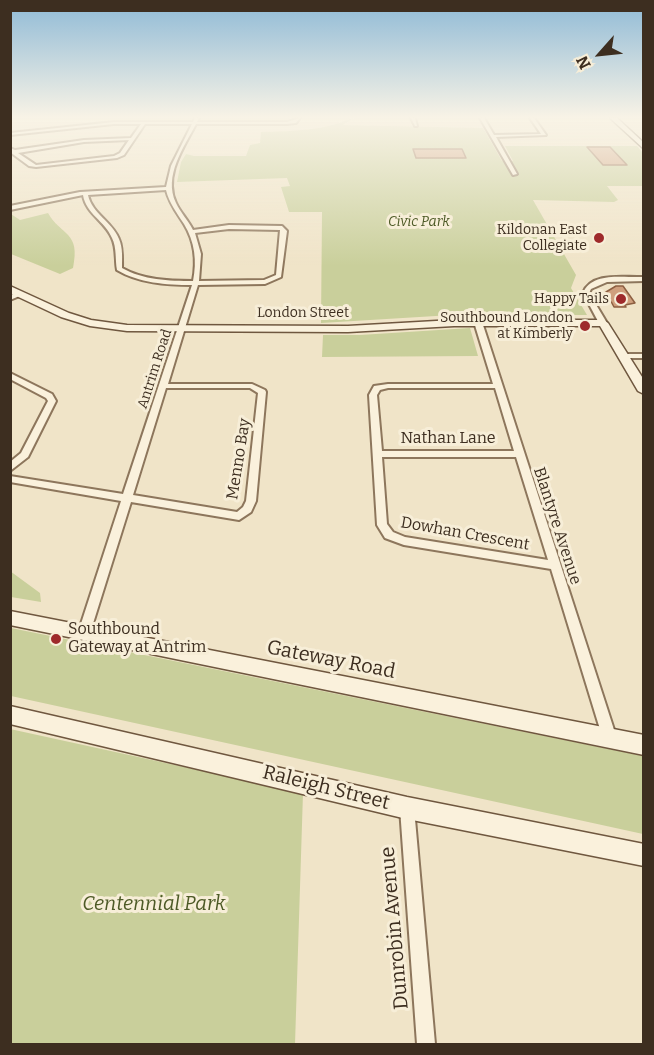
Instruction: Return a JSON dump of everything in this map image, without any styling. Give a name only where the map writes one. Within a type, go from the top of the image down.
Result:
[{"type":"street","points":[[10,208],[85,194],[169,188],[172,167]]},
{"type":"street","points":[[511,167],[515,174]]},
{"type":"street","name":"Antrim Road","points":[[84,633],[196,282],[198,255],[192,231],[174,207],[169,188]]},
{"type":"street","points":[[85,194],[88,207],[110,225],[117,239],[120,248],[120,270],[149,281],[266,282],[277,278],[284,231],[282,228],[273,226],[229,227],[192,231]]},
{"type":"street","points":[[644,279],[600,280],[588,288],[588,296],[644,392]]},
{"type":"street","name":"London Street","points":[[14,294],[90,323],[127,328],[348,329],[478,322],[603,323]]},
{"type":"street","name":"Blantyre Avenue","points":[[478,322],[610,739]]},
{"type":"street","points":[[623,356],[644,356]]},
{"type":"street","points":[[10,375],[49,396],[52,400],[25,454],[10,468]]},
{"type":"street","name":"Menno Bay","points":[[128,499],[239,516],[247,509],[251,501],[264,396],[262,392],[252,386],[163,386]]},
{"type":"street","name":"Dowhan Crescent","points":[[497,386],[388,386],[377,388],[373,395],[382,525],[389,535],[404,541],[554,565]]},
{"type":"street","name":"Nathan Lane","points":[[377,454],[518,454]]},
{"type":"street","points":[[10,479],[128,499]]},
{"type":"street","name":"Gateway Road","points":[[10,618],[644,745]]},
{"type":"street","name":"Raleigh Street","points":[[10,715],[407,808],[644,855]]},
{"type":"street","name":"Dunrobin Avenue","points":[[407,808],[426,1044]]},
{"type":"green space","name":"Civic Park","points":[[180,167],[643,167],[643,186],[607,186],[618,200],[614,202],[533,200],[576,275],[571,288],[587,315],[452,315],[321,323],[322,212],[289,212],[281,187],[290,186],[287,178],[177,182]]},
{"type":"green space","points":[[48,213],[72,240],[74,247],[73,268],[60,274],[11,254],[11,214],[20,220]]},
{"type":"green space","points":[[470,328],[478,356],[322,357],[323,335]]},
{"type":"green space","points":[[10,571],[40,593],[41,602],[11,597]]},
{"type":"green space","points":[[11,628],[643,756],[643,834],[11,696]]},
{"type":"green space","name":"Centennial Park","points":[[10,729],[303,793],[295,1044],[11,1044]]},
{"type":"building","name":"Happy Tails","points":[[616,286],[623,286],[635,303],[625,305],[626,307],[614,307],[606,292]]},
{"type":"place","name":"Kildonan East Collegiate","points":[[599,238]]},
{"type":"place","name":"Happy Tails","points":[[621,299]]},
{"type":"place","name":"Southbound London at Kimberly","points":[[585,326]]},
{"type":"place","name":"Southbound Gateway at Antrim","points":[[56,639]]}]
